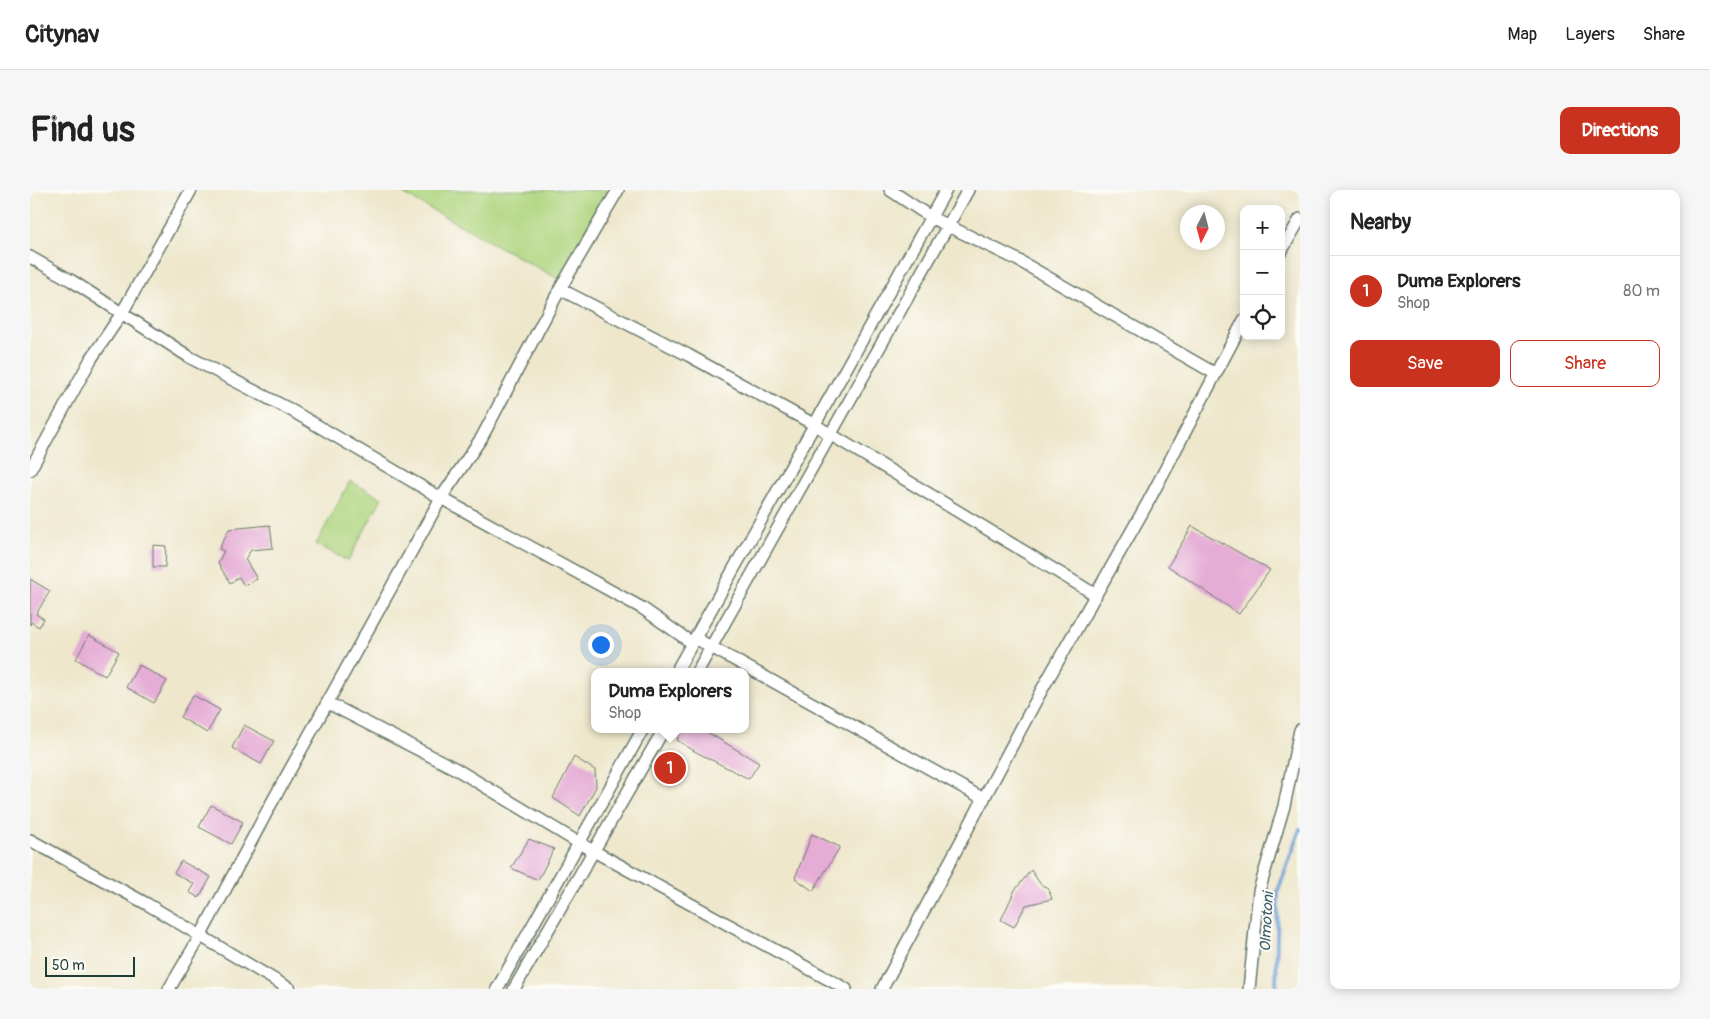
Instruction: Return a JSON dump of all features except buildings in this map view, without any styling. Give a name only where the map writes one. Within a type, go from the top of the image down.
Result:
[{"type":"street","points":[[30,470],[91,359],[122,313],[191,190]]},
{"type":"street","points":[[169,989],[201,935],[441,498],[482,437],[560,289],[618,190]]},
{"type":"street","points":[[890,190],[932,218],[1016,259],[1214,373]]},
{"type":"street","points":[[678,668],[946,190]]},
{"type":"street","points":[[699,668],[968,190]]},
{"type":"street","points":[[1282,250],[1300,219]]},
{"type":"street","points":[[30,257],[192,358],[289,409],[441,498],[642,608],[694,640],[711,647],[749,668]]},
{"type":"street","points":[[560,289],[688,355],[815,425],[1096,595]]},
{"type":"street","points":[[882,989],[1040,693],[1147,504],[1214,373],[1240,327]]},
{"type":"street","points":[[749,668],[984,799]]},
{"type":"street","points":[[328,703],[456,769],[579,843],[846,989]]},
{"type":"street","points":[[1249,989],[1259,891],[1284,806],[1300,730]]},
{"type":"street","points":[[497,989],[641,733]]},
{"type":"street","points":[[514,989],[662,733]]},
{"type":"street","points":[[30,840],[201,935],[290,989]]},
{"type":"green space","points":[[396,190],[609,190],[558,279]]},
{"type":"green space","points":[[350,481],[382,498],[348,561],[316,544]]},
{"type":"waterway","name":"Olmotoni","points":[[1276,989],[1278,891],[1300,829]]},
{"type":"place","name":"Duma Explorers","points":[[670,768]]}]
